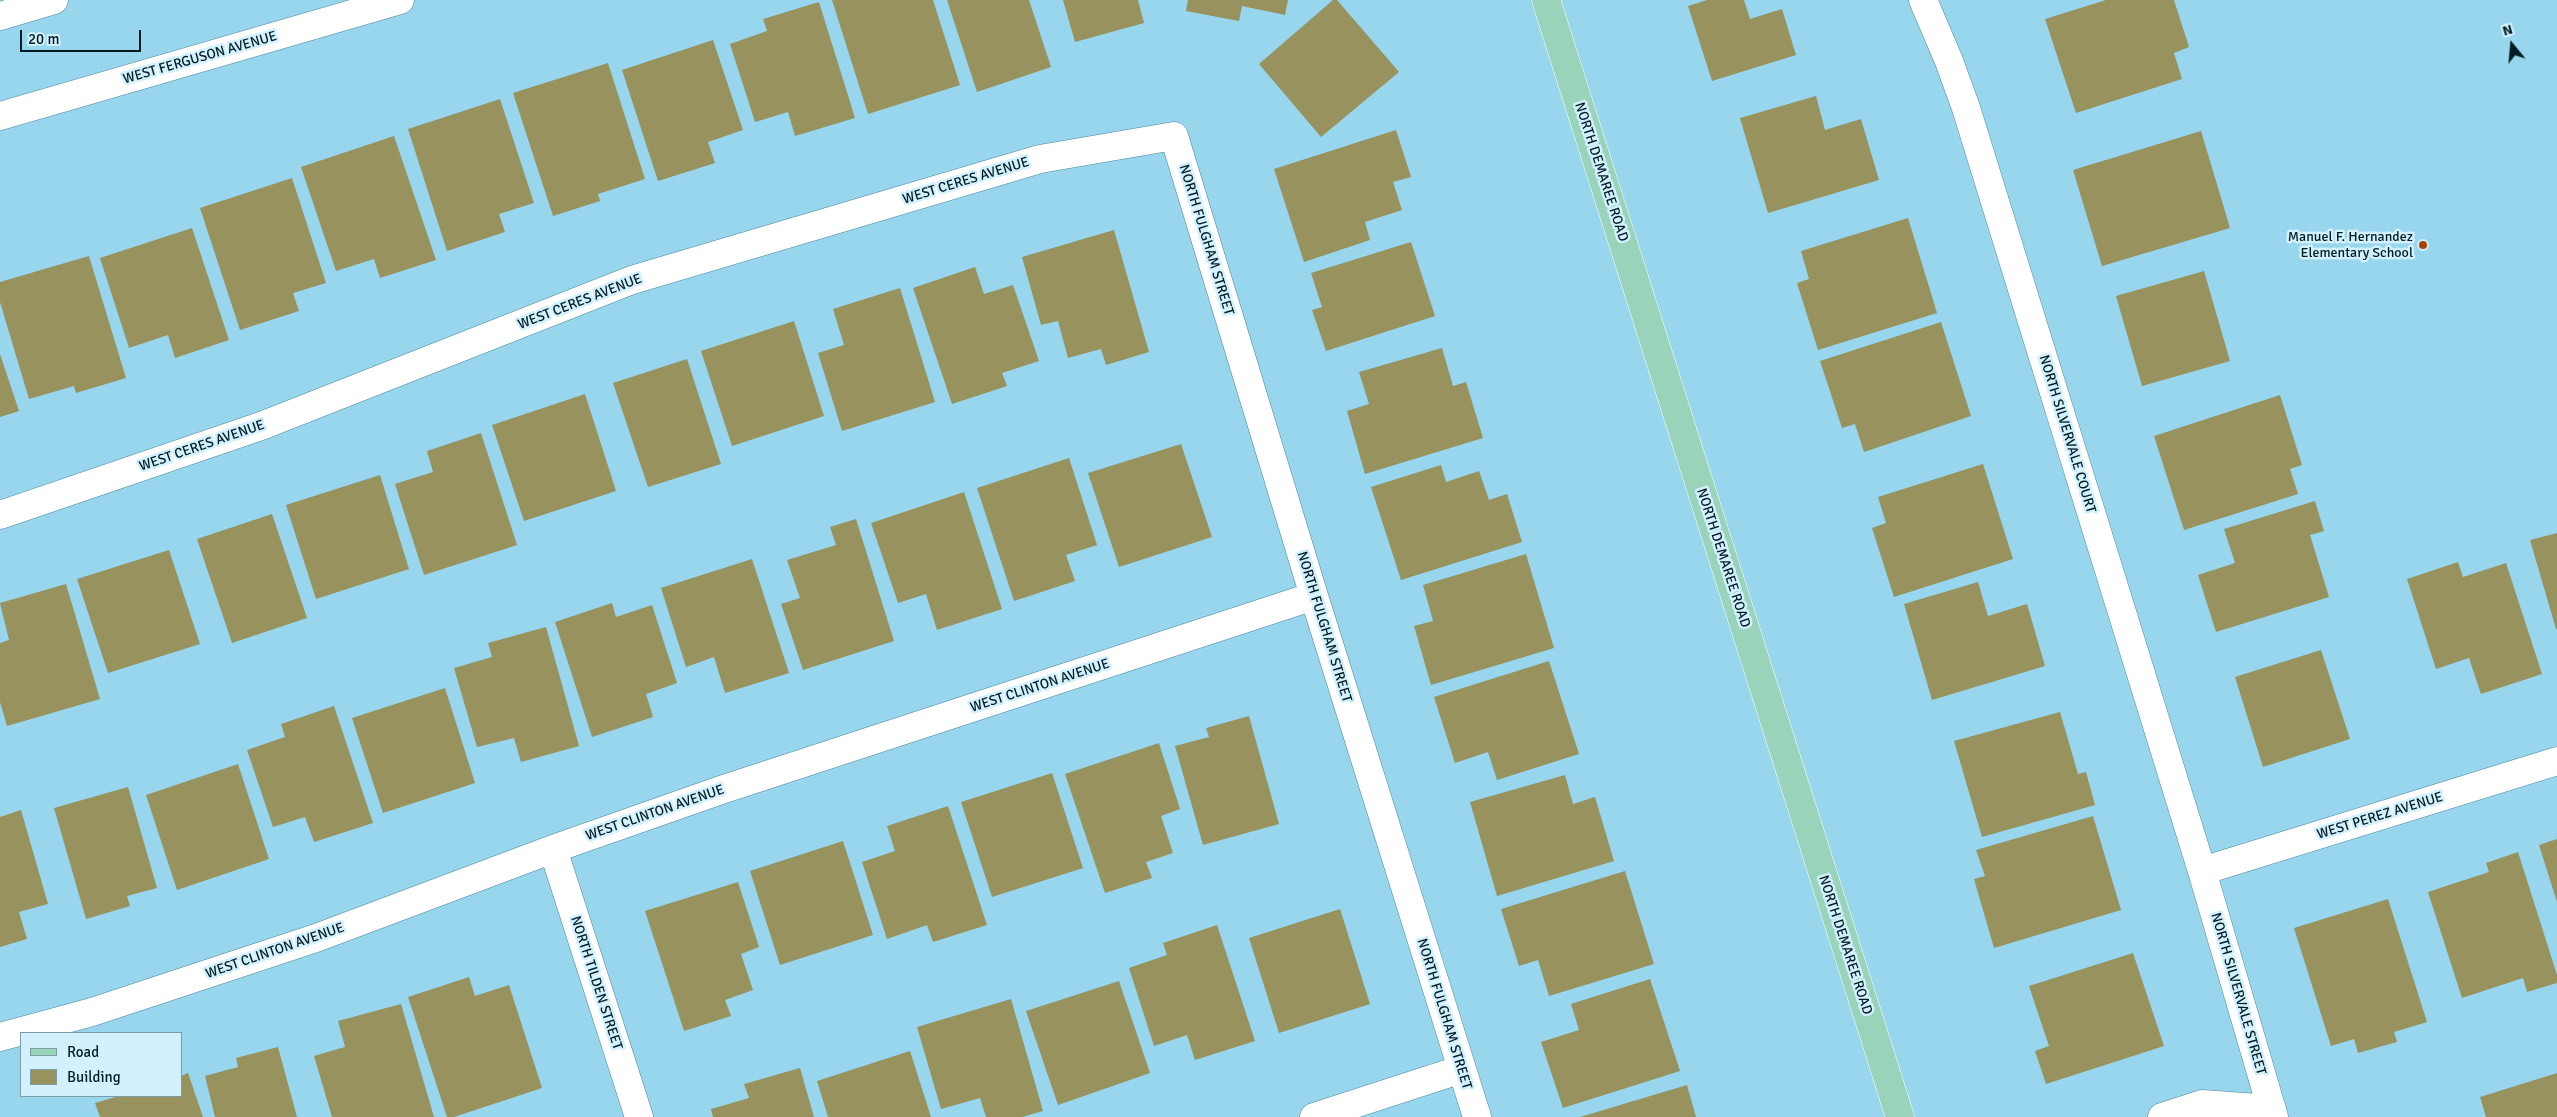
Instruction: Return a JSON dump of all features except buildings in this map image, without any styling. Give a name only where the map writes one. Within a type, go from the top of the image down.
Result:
[{"type":"main road","name":"NORTH DEMAREE ROAD","points":[[1546,0],[1900,1117]]},
{"type":"street","points":[[0,16],[54,0]]},
{"type":"street","name":"WEST FERGUSON AVENUE","points":[[0,116],[400,0]]},
{"type":"street","name":"NORTH SILVERVALE COURT","points":[[1923,0],[1949,61],[1966,108],[2202,871]]},
{"type":"street","name":"WEST CERES AVENUE","points":[[0,515],[261,426],[632,280],[1040,158],[1174,136]]},
{"type":"street","name":"NORTH FULGHAM STREET","points":[[1174,136],[1314,596],[1477,1117]]},
{"type":"street","name":"WEST CLINTON AVENUE","points":[[21,1032],[92,1012],[316,938],[553,849],[721,790],[1314,596]]},
{"type":"street","name":"WEST PEREZ AVENUE","points":[[2202,871],[2557,761]]},
{"type":"street","name":"NORTH TILDEN STREET","points":[[553,849],[639,1117]]},
{"type":"street","name":"NORTH SILVERVALE STREET","points":[[2202,871],[2269,1114]]},
{"type":"street","name":"WEST CLINTON AVENUE","points":[[0,1038],[20,1032]]},
{"type":"street","points":[[1314,1117],[1462,1069]]},
{"type":"street","points":[[2162,1117],[2202,1104],[2269,1114]]},
{"type":"place","name":"Manuel F. Hernandez Elementary School","points":[[2423,245]]}]
